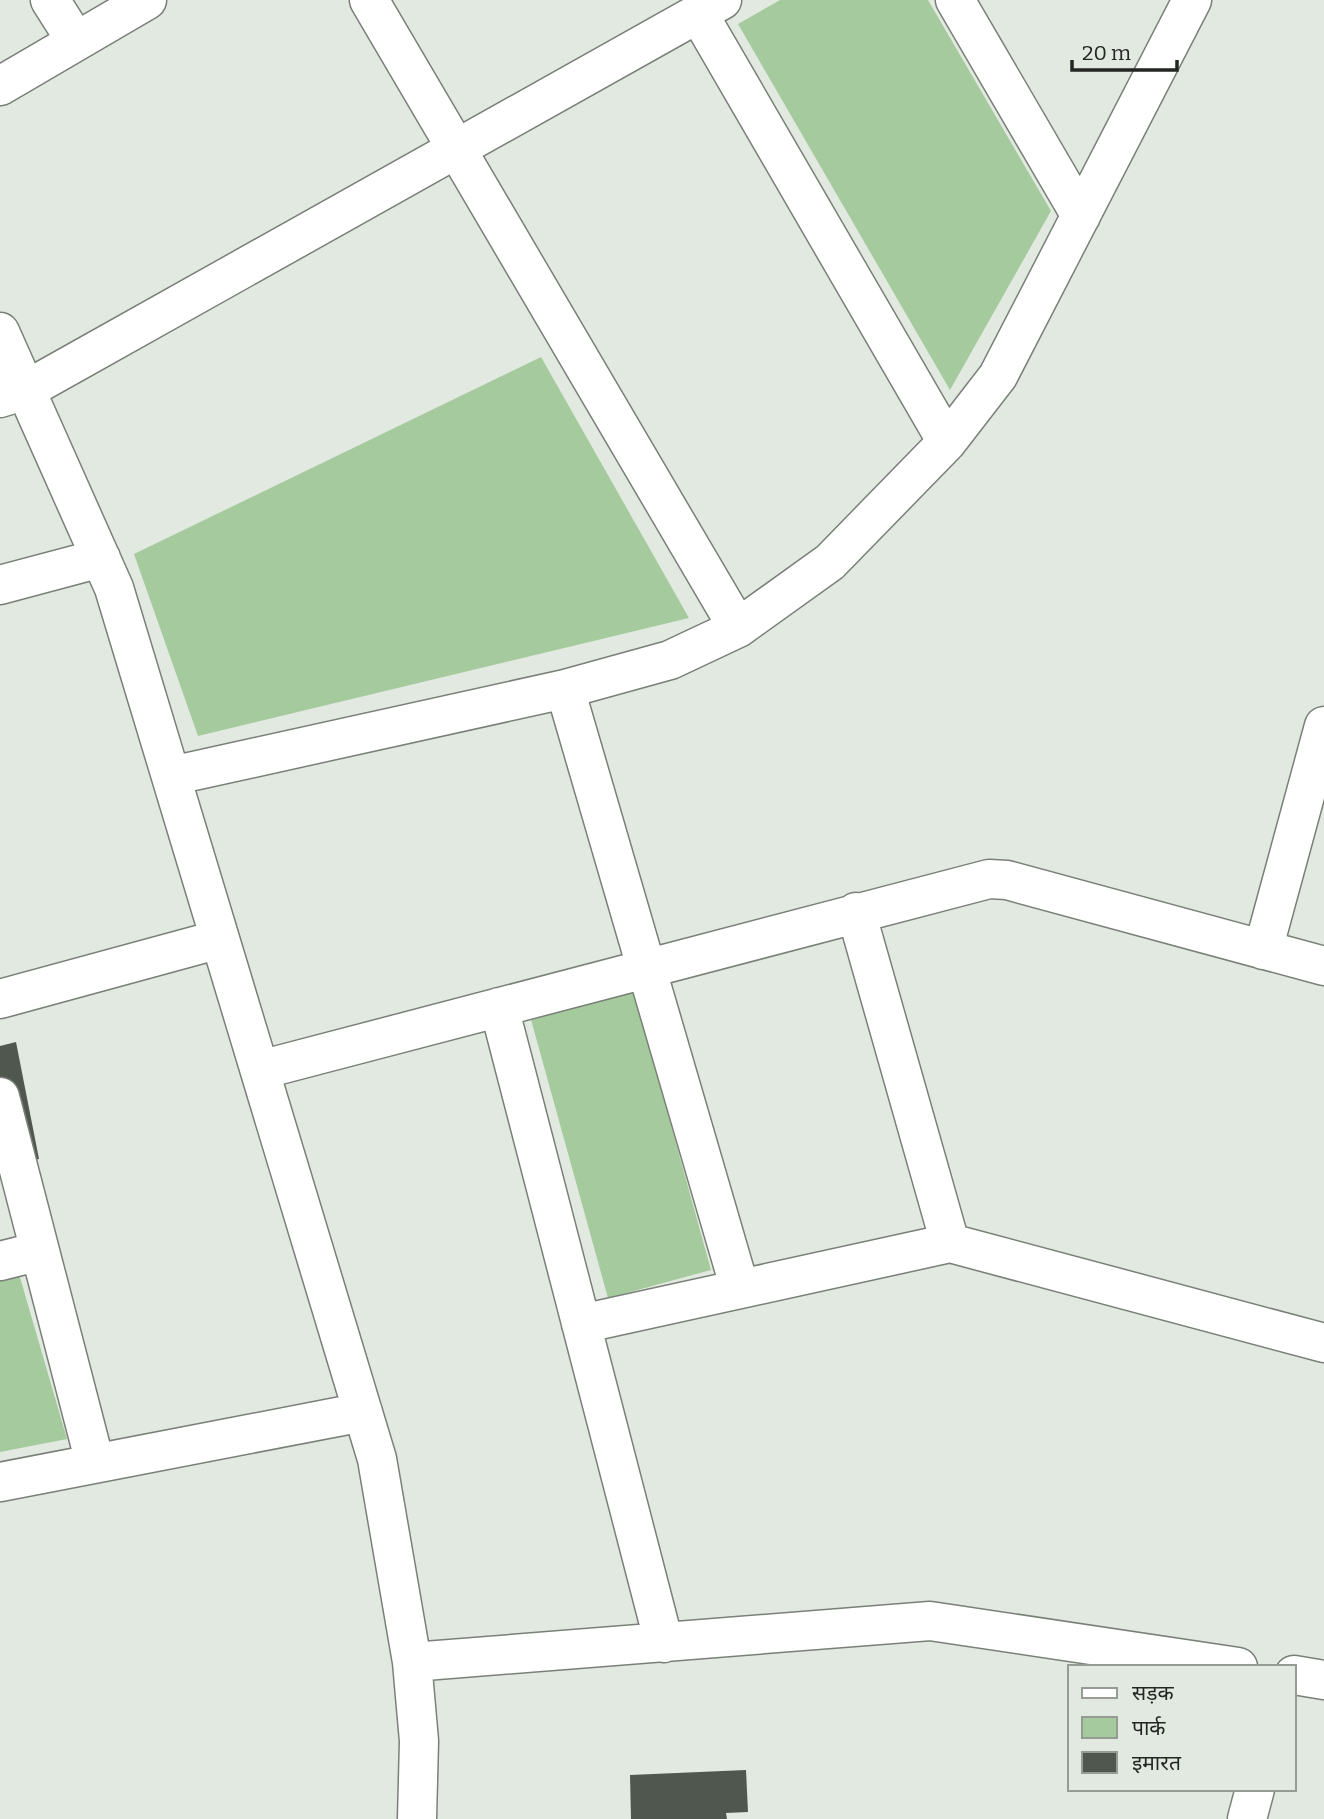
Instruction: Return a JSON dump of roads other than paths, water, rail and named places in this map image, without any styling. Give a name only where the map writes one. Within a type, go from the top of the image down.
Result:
[{"type":"street","points":[[50,0],[76,41]]},
{"type":"street","points":[[0,86],[147,0]]},
{"type":"street","points":[[369,0],[738,628]]},
{"type":"street","points":[[955,0],[1081,216]]},
{"type":"street","points":[[171,776],[565,689],[670,660],[738,628],[830,562],[947,442],[998,376],[1192,0]]},
{"type":"street","points":[[13,394],[710,7],[947,442]]},
{"type":"street","points":[[0,332],[13,394],[114,587],[377,1458],[412,1662],[419,1741],[417,1819]]},
{"type":"street","points":[[0,585],[101,558]]},
{"type":"street","points":[[565,689],[644,968],[740,1289]]},
{"type":"street","points":[[1263,950],[1324,726]]},
{"type":"street","points":[[260,1070],[973,881],[1007,880],[1324,966]]},
{"type":"street","points":[[856,912],[950,1243]]},
{"type":"street","points":[[0,999],[220,939]]},
{"type":"street","points":[[499,1007],[664,1643]]},
{"type":"street","points":[[0,1097],[95,1463]]},
{"type":"street","points":[[581,1324],[950,1243],[1324,1343]]},
{"type":"street","points":[[0,1261],[40,1251]]},
{"type":"street","points":[[0,1482],[363,1412]]},
{"type":"street","points":[[412,1662],[930,1621],[1225,1665]]},
{"type":"street","points":[[1296,1675],[1324,1680]]},
{"type":"street","points":[[1247,1819],[1254,1791]]}]
